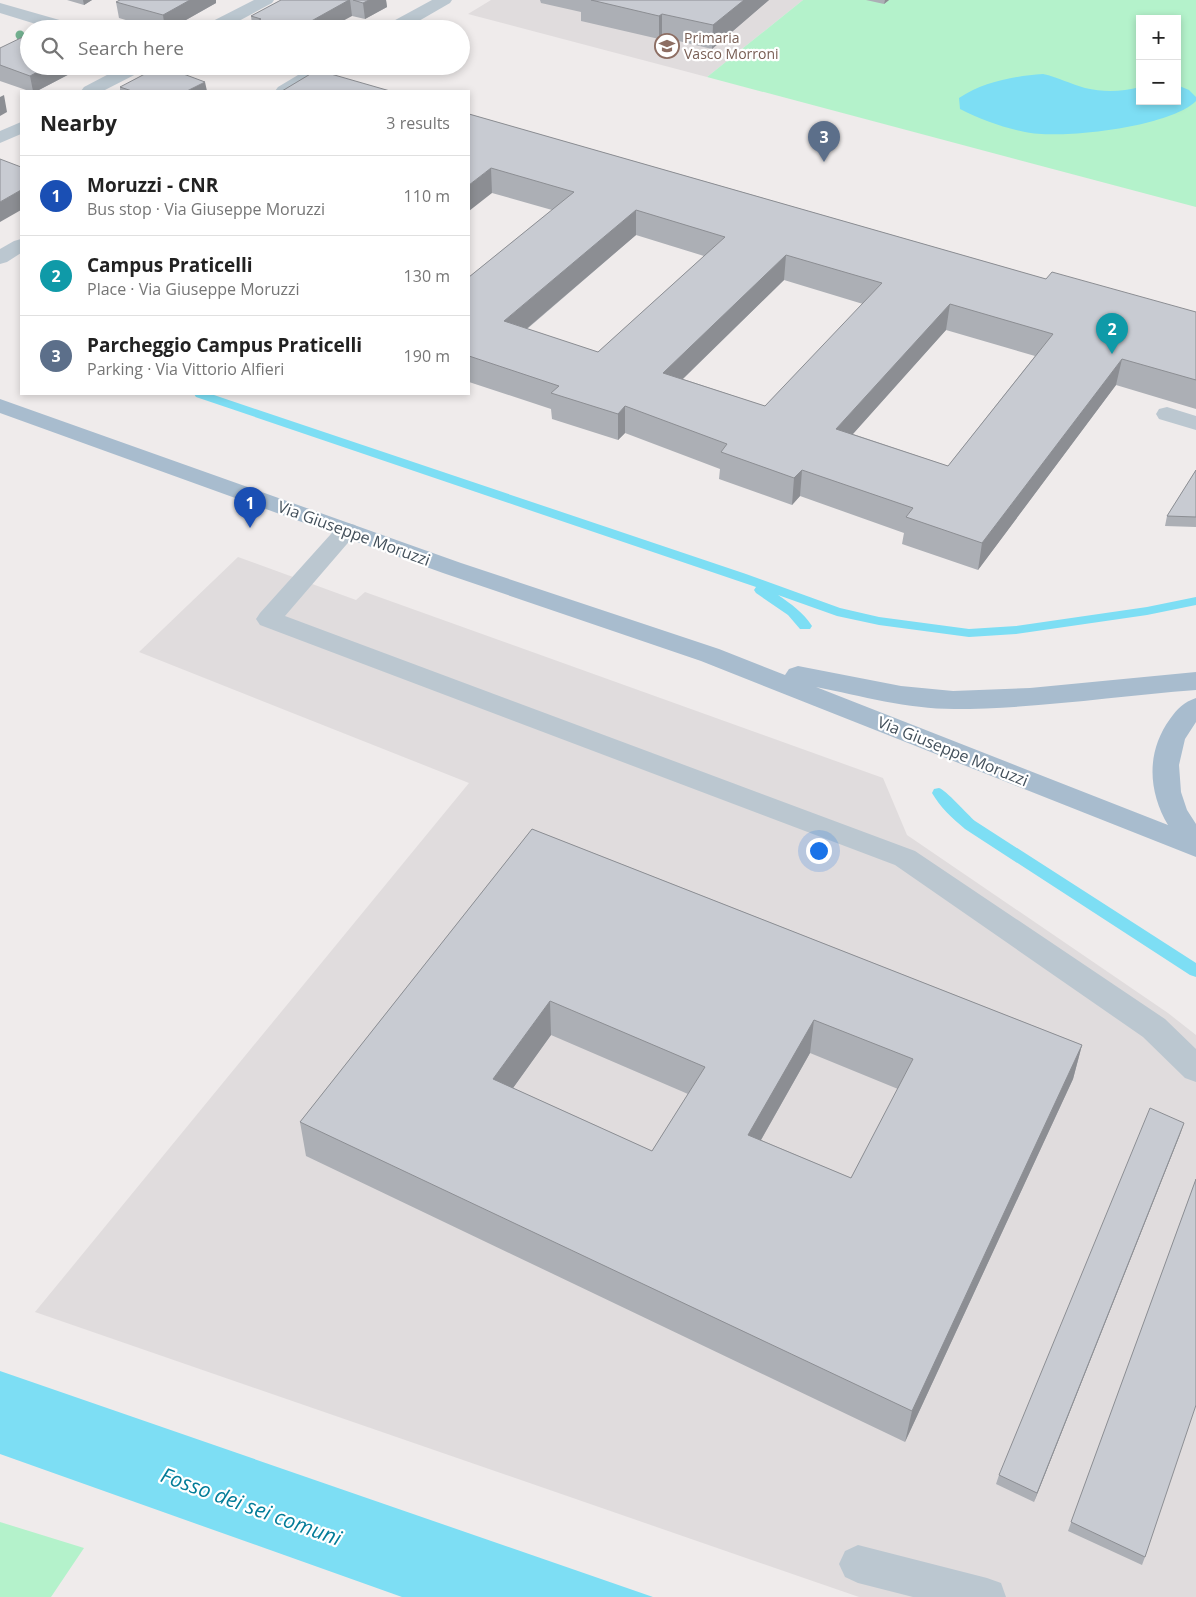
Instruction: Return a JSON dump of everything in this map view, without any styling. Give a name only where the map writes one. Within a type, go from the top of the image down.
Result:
[{"type":"main road","name":"Via Giuseppe Moruzzi","points":[[0,406],[452,568],[710,655],[1196,846]]},
{"type":"main road","name":"Via Giuseppe Moruzzi","points":[[710,655],[825,682],[902,695],[953,700],[1030,697],[1196,681]]},
{"type":"main road","points":[[1196,707],[1178,726],[1171,737],[1164,769],[1171,805],[1196,846]]},
{"type":"street","points":[[228,20],[266,0]]},
{"type":"street","points":[[408,20],[444,0]]},
{"type":"street","points":[[0,8],[40,20]]},
{"type":"street","points":[[92,90],[121,75]]},
{"type":"street","points":[[286,90],[311,75]]},
{"type":"street","points":[[0,138],[20,128]]},
{"type":"street","points":[[0,258],[20,246]]},
{"type":"street","points":[[1167,414],[1196,423]]},
{"type":"street","points":[[347,530],[269,619],[905,858],[1154,1028],[1196,1069]]},
{"type":"street","points":[[858,1564],[987,1597]]},
{"type":"shaded area","name":"Primaria Vasco Morroni","points":[[491,0],[803,0],[707,77],[468,14]]},
{"type":"shaded area","points":[[238,557],[356,600],[365,592],[883,778],[907,835],[1168,1013],[1196,1035],[1196,1597],[859,1597],[35,1312],[469,783],[139,652]]},
{"type":"green space","points":[[803,0],[1196,0],[1196,207],[707,77]]},
{"type":"green space","points":[[0,1522],[84,1548],[51,1597],[0,1597]]},
{"type":"water","points":[[1043,74],[1085,88],[1099,90],[1119,91],[1136,88],[1136,105],[1181,105],[1181,87],[1189,90],[1196,97],[1196,101],[1183,110],[1140,124],[1088,133],[1063,134],[1042,134],[1016,130],[984,120],[960,109],[959,98],[968,92],[988,84],[1021,76]]},
{"type":"water","name":"Fosso dei sei comuni","points":[[0,1371],[653,1597],[402,1597],[0,1454]]},
{"type":"building","points":[[120,0],[190,0],[163,15],[116,2]]},
{"type":"building","points":[[281,0],[349,0],[313,20],[259,20],[261,19],[251,16]]},
{"type":"building","points":[[353,0],[369,0],[363,3]]},
{"type":"building","points":[[591,0],[744,0],[713,25],[662,14],[659,16]]},
{"type":"building","points":[[20,38],[20,72],[0,65],[0,48]]},
{"type":"building","points":[[143,75],[186,75],[205,82],[189,90],[129,90],[120,87]]},
{"type":"building","points":[[309,75],[334,75],[387,90],[284,90]]},
{"type":"building","points":[[470,114],[1046,279],[1052,272],[1196,312],[1196,380],[1122,359],[982,543],[906,517],[913,508],[802,470],[794,478],[721,452],[727,444],[625,406],[618,414],[551,393],[559,386],[470,356],[470,276],[574,192],[491,168],[470,184]],"holes":[[[636,210],[725,237],[598,352],[504,321]],[[786,255],[882,283],[765,406],[663,373]],[[950,304],[1053,334],[948,466],[836,429]]]},
{"type":"building","points":[[0,159],[20,167],[20,191],[0,202]]},
{"type":"building","points":[[1196,470],[1196,517],[1167,516]]},
{"type":"building","points":[[532,829],[1082,1045],[912,1411],[300,1122]],"holes":[[[550,1001],[705,1067],[652,1151],[493,1079]],[[814,1020],[913,1059],[851,1178],[748,1135]]]},
{"type":"building","points":[[1150,1108],[1184,1123],[1037,1493],[999,1475]]},
{"type":"building","points":[[1196,1179],[1196,1405],[1145,1557],[1071,1522]]},
{"type":"waterway","points":[[203,395],[741,577],[837,612],[879,621],[969,633],[1016,630],[1147,611],[1196,601]]},
{"type":"waterway","points":[[761,590],[793,612],[805,626]]},
{"type":"waterway","points":[[939,793],[951,808],[970,825],[1196,971]]},
{"type":"place","name":"Primaria Vasco Morroni","points":[[667,46]]},
{"type":"place","name":"Parcheggio Campus Praticelli","points":[[824,162]]},
{"type":"place","name":"Campus Praticelli","points":[[1112,354]]},
{"type":"place","name":"Moruzzi - CNR","points":[[250,528]]}]
